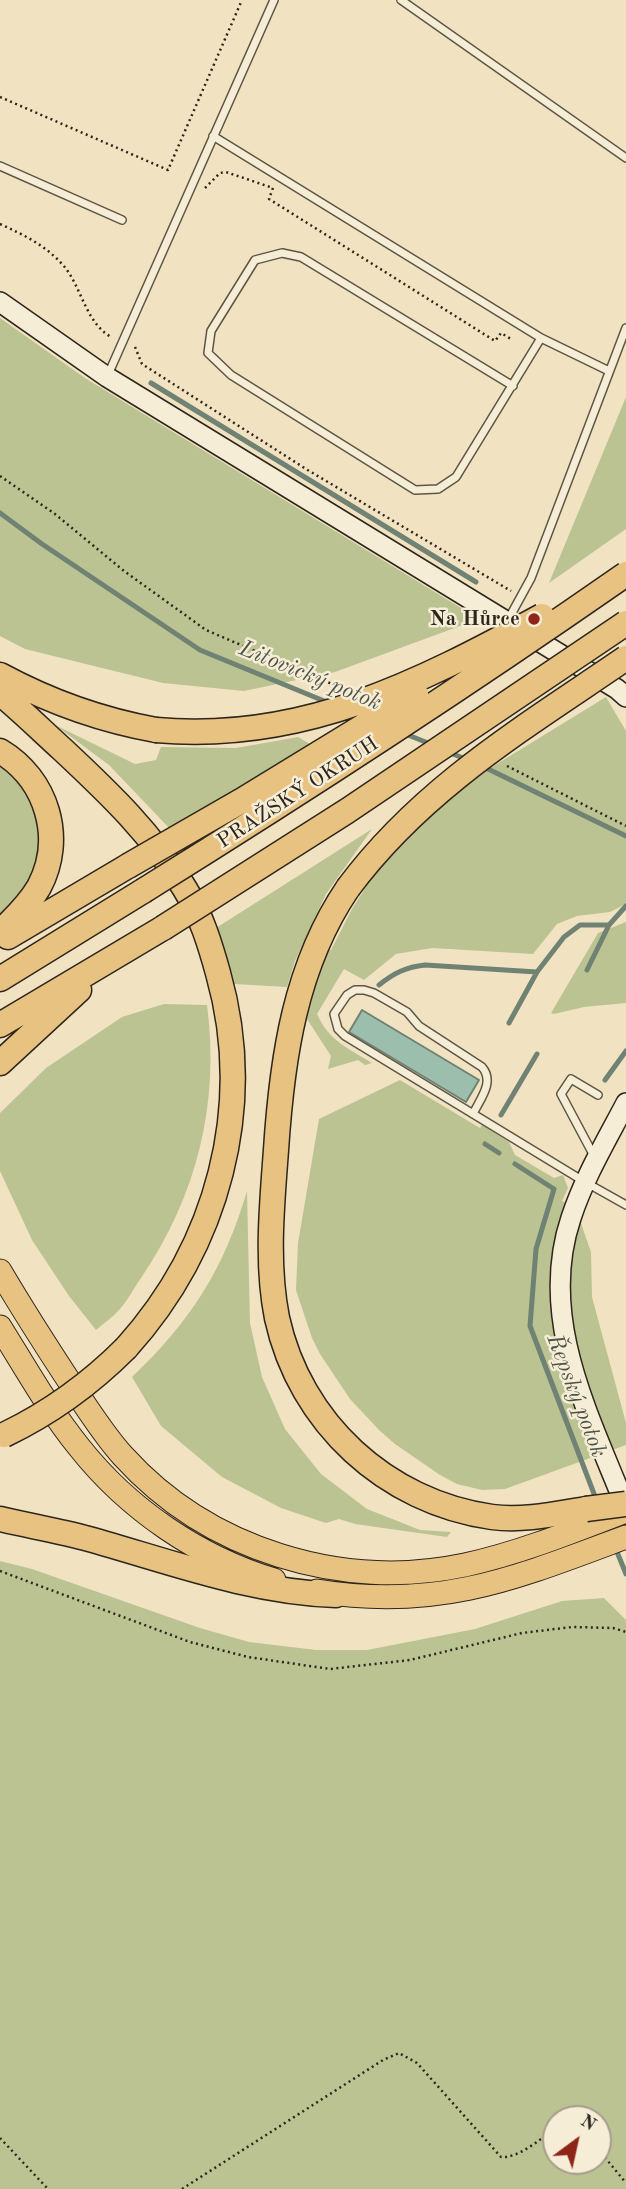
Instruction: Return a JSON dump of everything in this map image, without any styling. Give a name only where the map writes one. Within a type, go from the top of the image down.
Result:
[{"type":"highway","points":[[0,675],[36,694],[78,711],[156,730],[207,733],[246,730],[334,712],[420,679],[501,631],[626,572]]},
{"type":"highway","name":"PRAŽSKÝ OKRUH","points":[[0,979],[320,781],[505,658],[626,572]]},
{"type":"highway","name":"PRAŽSKÝ OKRUH","points":[[0,1025],[163,928],[358,804],[626,623]]},
{"type":"highway","points":[[0,942],[399,705],[501,631]]},
{"type":"highway","points":[[589,1517],[515,1518],[471,1513],[428,1500],[388,1479],[352,1451],[322,1418],[304,1390],[282,1339],[273,1294],[270,1249],[283,1068],[300,991],[317,945],[336,906],[370,861],[416,811],[478,760],[626,658]]},
{"type":"highway","points":[[0,693],[111,796],[162,854],[196,910],[223,991],[230,1035],[233,1090],[227,1146],[217,1189],[202,1231],[182,1272],[158,1310],[125,1349],[97,1376],[62,1402],[2,1436]]},
{"type":"highway","points":[[0,751],[20,765],[36,785],[47,808],[51,831],[47,866],[39,886],[24,908],[0,932]]},
{"type":"highway","points":[[0,1063],[118,955]]},
{"type":"highway","points":[[0,1271],[59,1366],[122,1455],[180,1507],[247,1544],[288,1558],[332,1568],[376,1573],[420,1572],[485,1560],[589,1517],[626,1508]]},
{"type":"highway","points":[[0,1326],[79,1447],[117,1488],[142,1510],[188,1542],[228,1563],[280,1582],[336,1595]]},
{"type":"highway","points":[[0,1519],[88,1539],[224,1579],[283,1591],[402,1598],[471,1590],[526,1574],[626,1537]]},
{"type":"main road","points":[[0,302],[107,377],[501,631],[617,689],[626,697]]},
{"type":"main road","points":[[626,1103],[585,1182],[570,1220],[562,1256],[560,1288],[564,1342],[626,1508]]},
{"type":"lane","points":[[107,377],[274,0]]},
{"type":"lane","points":[[401,0],[626,158]]},
{"type":"lane","points":[[213,135],[541,338],[610,371]]},
{"type":"lane","points":[[0,166],[122,220]]},
{"type":"lane","points":[[513,386],[301,257],[282,253],[255,260],[211,331],[208,353],[231,375],[415,490],[439,489],[456,477],[513,386],[541,338]]},
{"type":"lane","points":[[501,631],[531,578],[610,371],[622,349],[626,328]]},
{"type":"lane","points":[[473,1114],[487,1085],[487,1073],[482,1067],[419,1026],[407,1012],[374,993],[355,990],[347,995],[334,1014],[338,1029],[345,1036],[473,1114],[585,1182],[626,1205]]},
{"type":"lane","points":[[597,1159],[561,1094],[571,1079],[598,1095]]},
{"type":"path","points":[[0,97],[167,170],[242,0]]},
{"type":"path","points":[[0,224],[38,242],[65,267],[99,330],[111,337]]},
{"type":"path","points":[[136,343],[142,364],[306,469],[521,596]]},
{"type":"path","points":[[0,476],[55,514],[124,570],[206,630],[342,688]]},
{"type":"path","points":[[502,764],[626,826]]},
{"type":"path","points":[[0,1571],[190,1642],[248,1657],[330,1669],[410,1660],[522,1633],[572,1627],[613,1628],[626,1632]]},
{"type":"path","points":[[182,2189],[383,2060],[399,2053],[417,2063],[501,2157],[508,2158],[542,2137]]},
{"type":"path","points":[[0,2138],[48,2189]]},
{"type":"path","points":[[612,2166],[626,2183]]},
{"type":"shaded area","points":[[0,318],[85,378],[479,619],[335,672],[244,691],[163,683],[25,649],[0,636]]},
{"type":"shaded area","points":[[626,397],[626,529],[549,583]]},
{"type":"shaded area","points":[[606,697],[626,731],[626,904],[610,912],[577,916],[557,924],[533,954],[432,948],[396,954],[364,980],[344,969],[317,1014],[333,1037],[372,1063],[365,1065],[358,1060],[328,1069],[331,1056],[307,1019],[317,978],[328,950],[331,950],[369,882],[419,822],[474,778]]},
{"type":"shaded area","points":[[55,725],[135,764],[156,760],[161,747],[236,748],[298,737],[315,747],[171,830],[109,765]]},
{"type":"shaded area","points":[[0,759],[23,781],[43,827],[36,877],[0,919]]},
{"type":"shaded area","points":[[372,829],[326,894],[295,961],[287,987],[234,984],[216,928]]},
{"type":"shaded area","points":[[626,922],[626,1003],[551,1013],[598,933]]},
{"type":"shaded area","points":[[164,1004],[207,1005],[210,1077],[200,1148],[177,1215],[160,1247],[123,1305],[96,1330],[69,1296],[32,1240],[0,1171],[0,1113],[46,1068],[122,1017]]},
{"type":"shaded area","points":[[362,1010],[479,1080],[466,1102],[349,1032]]},
{"type":"shaded area","points":[[400,1080],[480,1128],[482,1125],[509,1142],[515,1155],[554,1178],[563,1175],[568,1188],[562,1201],[576,1209],[591,1252],[592,1297],[626,1423],[626,1445],[505,1489],[482,1490],[457,1484],[395,1444],[379,1430],[350,1399],[320,1354],[296,1290],[298,1243],[319,1119]]},
{"type":"shaded area","points":[[247,1191],[250,1323],[262,1377],[285,1429],[321,1474],[367,1509],[420,1530],[451,1532],[447,1537],[355,1524],[339,1519],[326,1523],[281,1508],[222,1477],[161,1426],[132,1377],[172,1335],[203,1292],[228,1245]]},
{"type":"shaded area","points":[[0,1561],[32,1569],[200,1628],[249,1642],[316,1650],[367,1650],[475,1629],[562,1601],[604,1598],[626,1620],[626,2189],[0,2189]]},
{"type":"waterway","points":[[151,383],[476,582]]},
{"type":"waterway","name":"Litovický potok","points":[[0,513],[200,650],[329,703]]},
{"type":"waterway","name":"Litovický potok","points":[[403,733],[433,745]]},
{"type":"waterway","name":"Litovický potok","points":[[448,752],[468,760]]},
{"type":"waterway","name":"Litovický potok","points":[[484,767],[626,836]]},
{"type":"waterway","name":"Řepský potok","points":[[587,970],[609,925],[626,906]]},
{"type":"waterway","points":[[379,985],[400,971],[425,965],[537,972],[564,937],[580,925],[609,925]]},
{"type":"waterway","points":[[509,1023],[537,972]]},
{"type":"waterway","points":[[605,1080],[626,1051]]},
{"type":"waterway","name":"Řepský potok","points":[[501,1115],[537,1054]]},
{"type":"waterway","name":"Řepský potok","points":[[485,1144],[499,1153]]},
{"type":"waterway","name":"Řepský potok","points":[[515,1164],[554,1189],[536,1249],[530,1326],[596,1499]]},
{"type":"waterway","name":"Řepský potok","points":[[615,1547],[626,1574]]},
{"type":"place","name":"Na Hůrce","points":[[534,619]]}]
